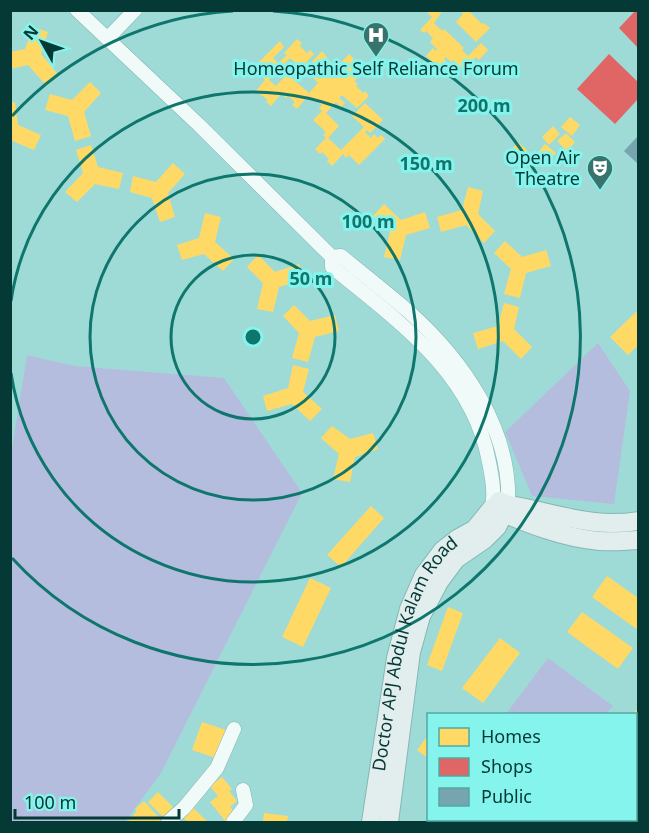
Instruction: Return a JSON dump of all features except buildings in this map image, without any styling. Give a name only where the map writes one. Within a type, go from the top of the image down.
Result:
[{"type":"street","points":[[77,10],[332,257],[332,267],[409,312],[442,346],[483,400],[494,425],[504,461],[509,492],[500,506],[497,527],[485,539],[456,559],[439,582],[421,616],[411,651],[389,822]]},
{"type":"street","points":[[108,38],[135,10]]},
{"type":"street","points":[[500,506],[585,522],[614,525],[639,521]]},
{"type":"street","points":[[500,506],[530,524],[587,540],[603,542],[639,540]]},
{"type":"street","name":"Doctor APJ Abdul Kalam Road","points":[[371,822],[396,658],[409,609],[424,575],[443,550],[475,529],[500,506]]},
{"type":"street","points":[[168,822],[217,768],[234,729]]},
{"type":"street","points":[[233,822],[246,805],[243,790]]},
{"type":"shaded area","points":[[598,343],[630,391],[614,504],[532,496],[505,432]]},
{"type":"shaded area","points":[[27,355],[75,366],[224,378],[302,493],[161,773],[125,822],[11,822],[10,461]]},
{"type":"shaded area","points":[[548,658],[613,706],[607,713],[507,713]]},
{"type":"shaded area","points":[[638,769],[638,822],[598,822],[637,821]]},
{"type":"place","name":"Homeopathic Self Reliance Forum","points":[[376,58]]},
{"type":"place","name":"Open Air Theatre","points":[[600,191]]}]
